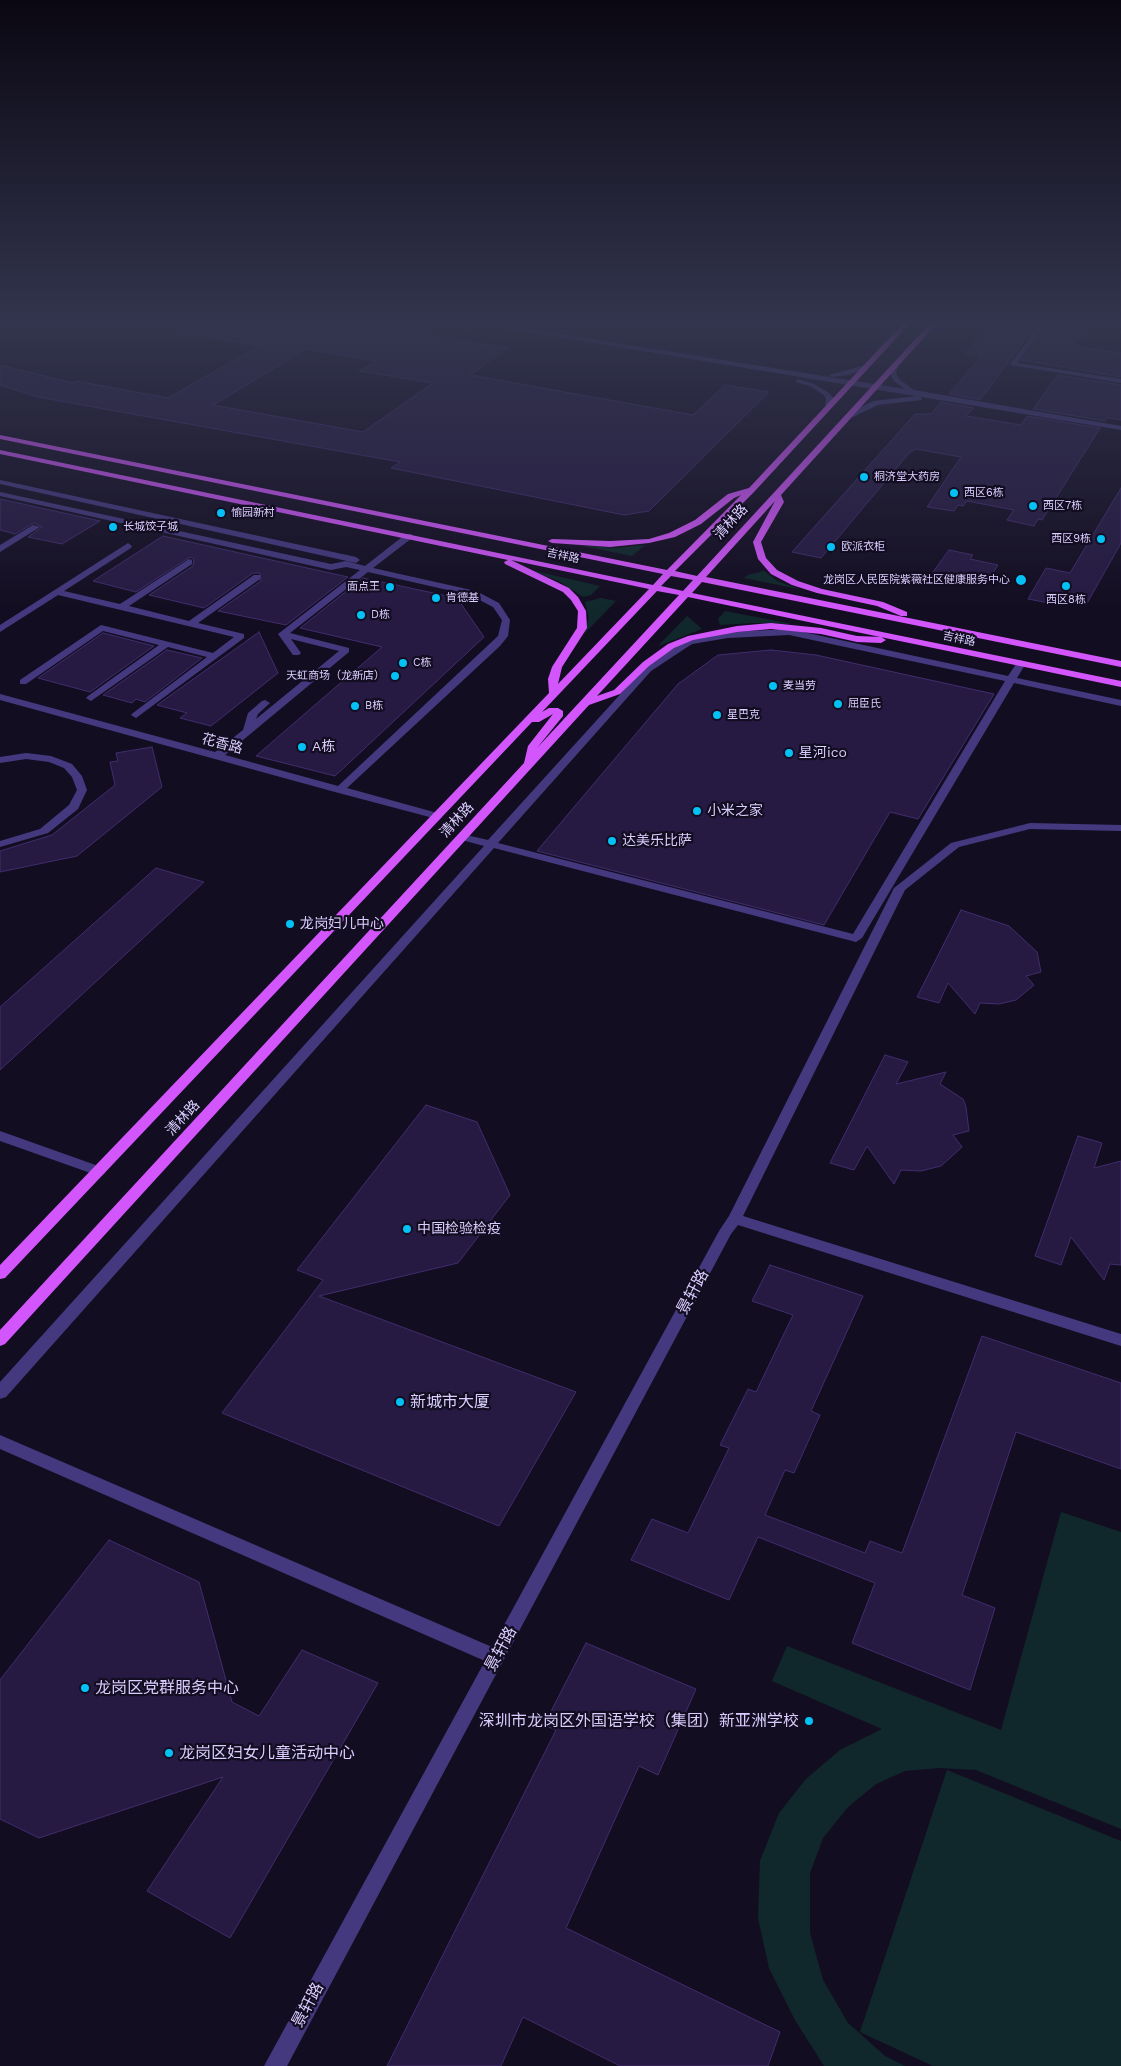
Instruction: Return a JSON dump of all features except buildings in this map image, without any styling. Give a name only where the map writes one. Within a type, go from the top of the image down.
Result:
[{"type":"main road","name":"清林路","points":[[0,1274],[670,572],[751,490],[819,416]]},
{"type":"main road","name":"清林路","points":[[0,1340],[848,416]]},
{"type":"main road","name":"吉祥路","points":[[0,437],[1121,664]]},
{"type":"main road","name":"吉祥路","points":[[0,452],[1121,684]]},
{"type":"main road","points":[[502,538],[610,544],[649,541],[672,535],[698,522],[731,496],[751,490]]},
{"type":"main road","points":[[777,494],[780,502],[757,542],[762,559],[774,572],[796,583],[820,591],[880,604],[921,623]]},
{"type":"main road","points":[[486,552],[566,590],[575,599],[582,611],[582,628],[557,667],[553,679],[554,694]]},
{"type":"main road","points":[[586,703],[618,692],[646,664],[671,646],[691,638],[730,630],[771,626],[821,631],[857,639],[914,641]]},
{"type":"main road","points":[[523,726],[552,710],[558,712],[558,716],[533,746],[529,764]]},
{"type":"street","points":[[1050,416],[1121,428]]},
{"type":"street","points":[[0,482],[370,566],[473,593],[496,605],[503,613],[506,628],[497,644],[339,790]]},
{"type":"street","points":[[0,494],[331,567],[346,564],[370,566]]},
{"type":"street","points":[[0,549],[36,527]]},
{"type":"street","points":[[282,634],[409,536]]},
{"type":"street","points":[[0,629],[128,546]]},
{"type":"street","points":[[122,607],[190,562]]},
{"type":"street","points":[[191,624],[257,577]]},
{"type":"street","points":[[57,592],[241,636],[136,716]]},
{"type":"street","points":[[22,682],[102,628],[215,656]]},
{"type":"street","points":[[0,1393],[648,669],[689,642],[728,635],[788,632],[1121,703]]},
{"type":"street","points":[[282,634],[296,652]]},
{"type":"street","points":[[216,757],[346,650],[282,634]]},
{"type":"street","points":[[91,698],[167,644]]},
{"type":"street","points":[[462,837],[856,938],[1021,663]]},
{"type":"street","name":"花香路","points":[[0,698],[437,816]]},
{"type":"street","points":[[248,730],[253,713],[265,703]]},
{"type":"street","points":[[0,760],[26,756],[51,759],[68,766],[77,776],[82,790],[74,807],[44,831],[0,844]]},
{"type":"street","name":"景轩路","points":[[275,2066],[730,1225],[900,888],[955,846],[1030,826],[1121,828]]},
{"type":"street","points":[[0,1136],[99,1171]]},
{"type":"street","points":[[730,1225],[1121,1340]]},
{"type":"street","points":[[0,1442],[496,1657]]},
{"type":"green space","points":[[578,545],[615,548],[645,545],[632,556]]},
{"type":"green space","points":[[530,570],[600,586],[591,595],[583,597],[559,581]]},
{"type":"green space","points":[[764,571],[777,581],[799,589],[744,578],[748,575]]},
{"type":"green space","points":[[601,598],[616,601],[584,634],[589,618],[585,602]]},
{"type":"green space","points":[[725,611],[792,624],[754,623],[720,625],[718,619]]},
{"type":"green space","points":[[687,616],[702,629],[658,646]]},
{"type":"green space","points":[[1061,1512],[1121,1532],[1121,1829],[976,1770],[939,1768],[905,1771],[876,1784],[848,1807],[823,1838],[810,1873],[810,1933],[823,1980],[848,2023],[885,2056],[905,2066],[824,2066],[795,2020],[769,1968],[758,1918],[760,1861],[779,1813],[806,1779],[840,1750],[882,1729],[772,1681],[787,1646],[1001,1730]]},
{"type":"green space","points":[[947,1770],[1121,1841],[1121,2066],[933,2066],[860,2032]]},
{"type":"place","name":"桐济堂大药房","points":[[864,477]]},
{"type":"place","name":"西区6栋","points":[[954,493]]},
{"type":"place","name":"西区7栋","points":[[1033,506]]},
{"type":"place","name":"愉园新村","points":[[221,513]]},
{"type":"place","name":"长城饺子城","points":[[113,527]]},
{"type":"place","name":"西区9栋","points":[[1101,539]]},
{"type":"place","name":"欧派衣柜","points":[[831,547]]},
{"type":"place","name":"龙岗区人民医院紫薇社区健康服务中心","points":[[1021,580]]},
{"type":"place","name":"西区8栋","points":[[1066,586]]},
{"type":"place","name":"面点王","points":[[390,587]]},
{"type":"place","name":"肯德基","points":[[436,598]]},
{"type":"place","name":"D栋","points":[[361,615]]},
{"type":"place","name":"C栋","points":[[403,663]]},
{"type":"place","name":"天虹商场（龙新店）","points":[[395,676]]},
{"type":"place","name":"麦当劳","points":[[773,686]]},
{"type":"place","name":"屈臣氏","points":[[838,704]]},
{"type":"place","name":"B栋","points":[[355,706]]},
{"type":"place","name":"星巴克","points":[[717,715]]},
{"type":"place","name":"A栋","points":[[302,747]]},
{"type":"place","name":"星河ico","points":[[789,753]]},
{"type":"place","name":"小米之家","points":[[697,811]]},
{"type":"place","name":"达美乐比萨","points":[[612,841]]},
{"type":"place","name":"龙岗妇儿中心","points":[[290,924]]},
{"type":"place","name":"中国检验检疫","points":[[407,1229]]},
{"type":"place","name":"新城市大厦","points":[[400,1402]]},
{"type":"place","name":"龙岗区党群服务中心","points":[[85,1688]]},
{"type":"place","name":"深圳市龙岗区外国语学校（集团）新亚洲学校","points":[[809,1721]]},
{"type":"place","name":"龙岗区妇女儿童活动中心","points":[[169,1753]]}]
